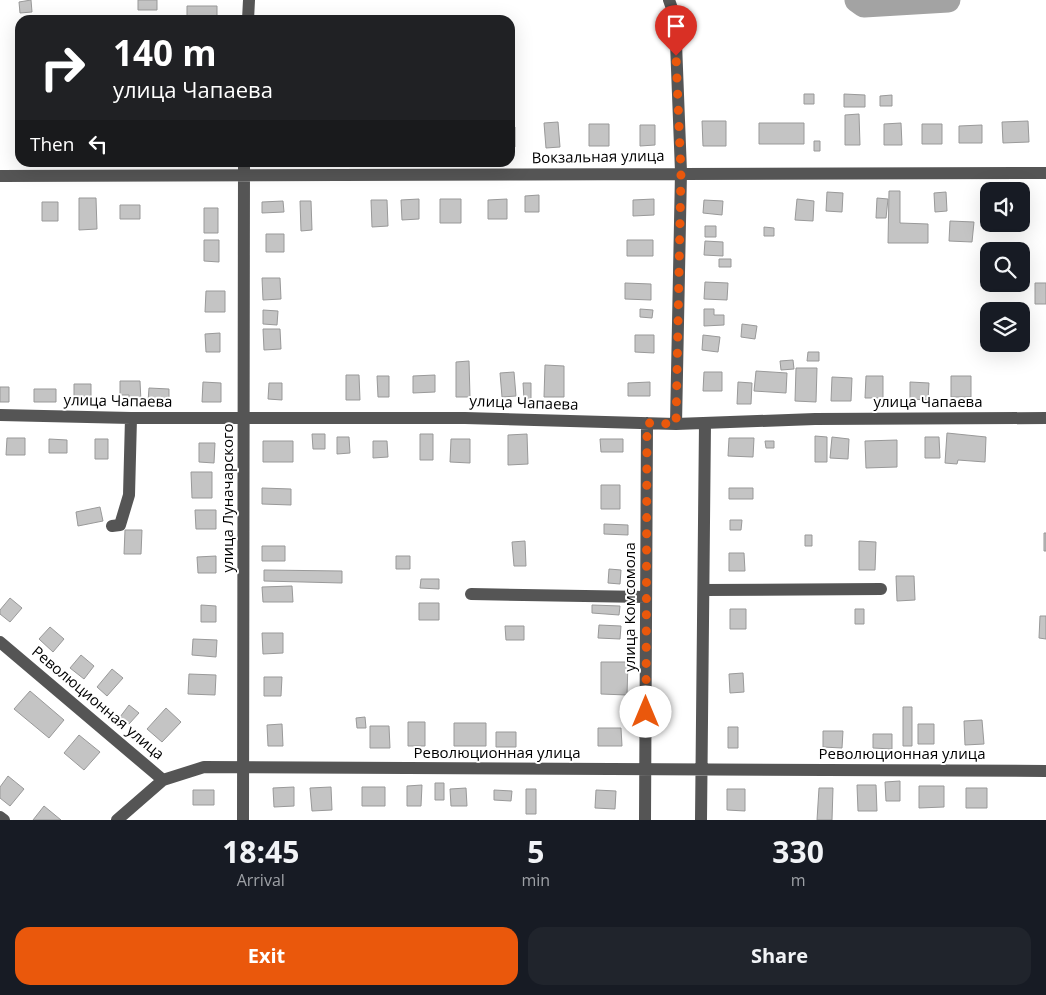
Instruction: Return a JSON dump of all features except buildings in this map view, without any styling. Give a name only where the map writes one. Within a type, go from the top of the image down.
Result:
[{"type":"street","points":[[248,15],[249,0]]},
{"type":"street","points":[[669,0],[675,17],[681,172],[676,424]]},
{"type":"street","name":"улица Луначарского","points":[[243,820],[245,418],[244,167]]},
{"type":"street","name":"Вокзальная улица","points":[[0,176],[243,177],[681,172],[1046,173]]},
{"type":"street","name":"улица Чапаева","points":[[0,415],[131,418],[465,418],[676,424],[815,418],[1046,418]]},
{"type":"street","points":[[112,526],[120,525],[129,495],[131,418]]},
{"type":"street","name":"улица Комсомола","points":[[645,820],[647,423]]},
{"type":"street","points":[[701,820],[705,423]]},
{"type":"street","points":[[704,590],[881,589]]},
{"type":"street","points":[[470,594],[646,597]]},
{"type":"street","name":"Революционная улица","points":[[0,642],[163,780],[204,767],[1046,771]]},
{"type":"street","points":[[117,820],[163,780]]},
{"type":"street","points":[[0,817],[4,820]]},
{"type":"waterway","points":[[857,0],[864,5],[948,0]]},
{"type":"route","points":[[646,712],[647,423],[676,424],[681,172],[676,56]]}]
